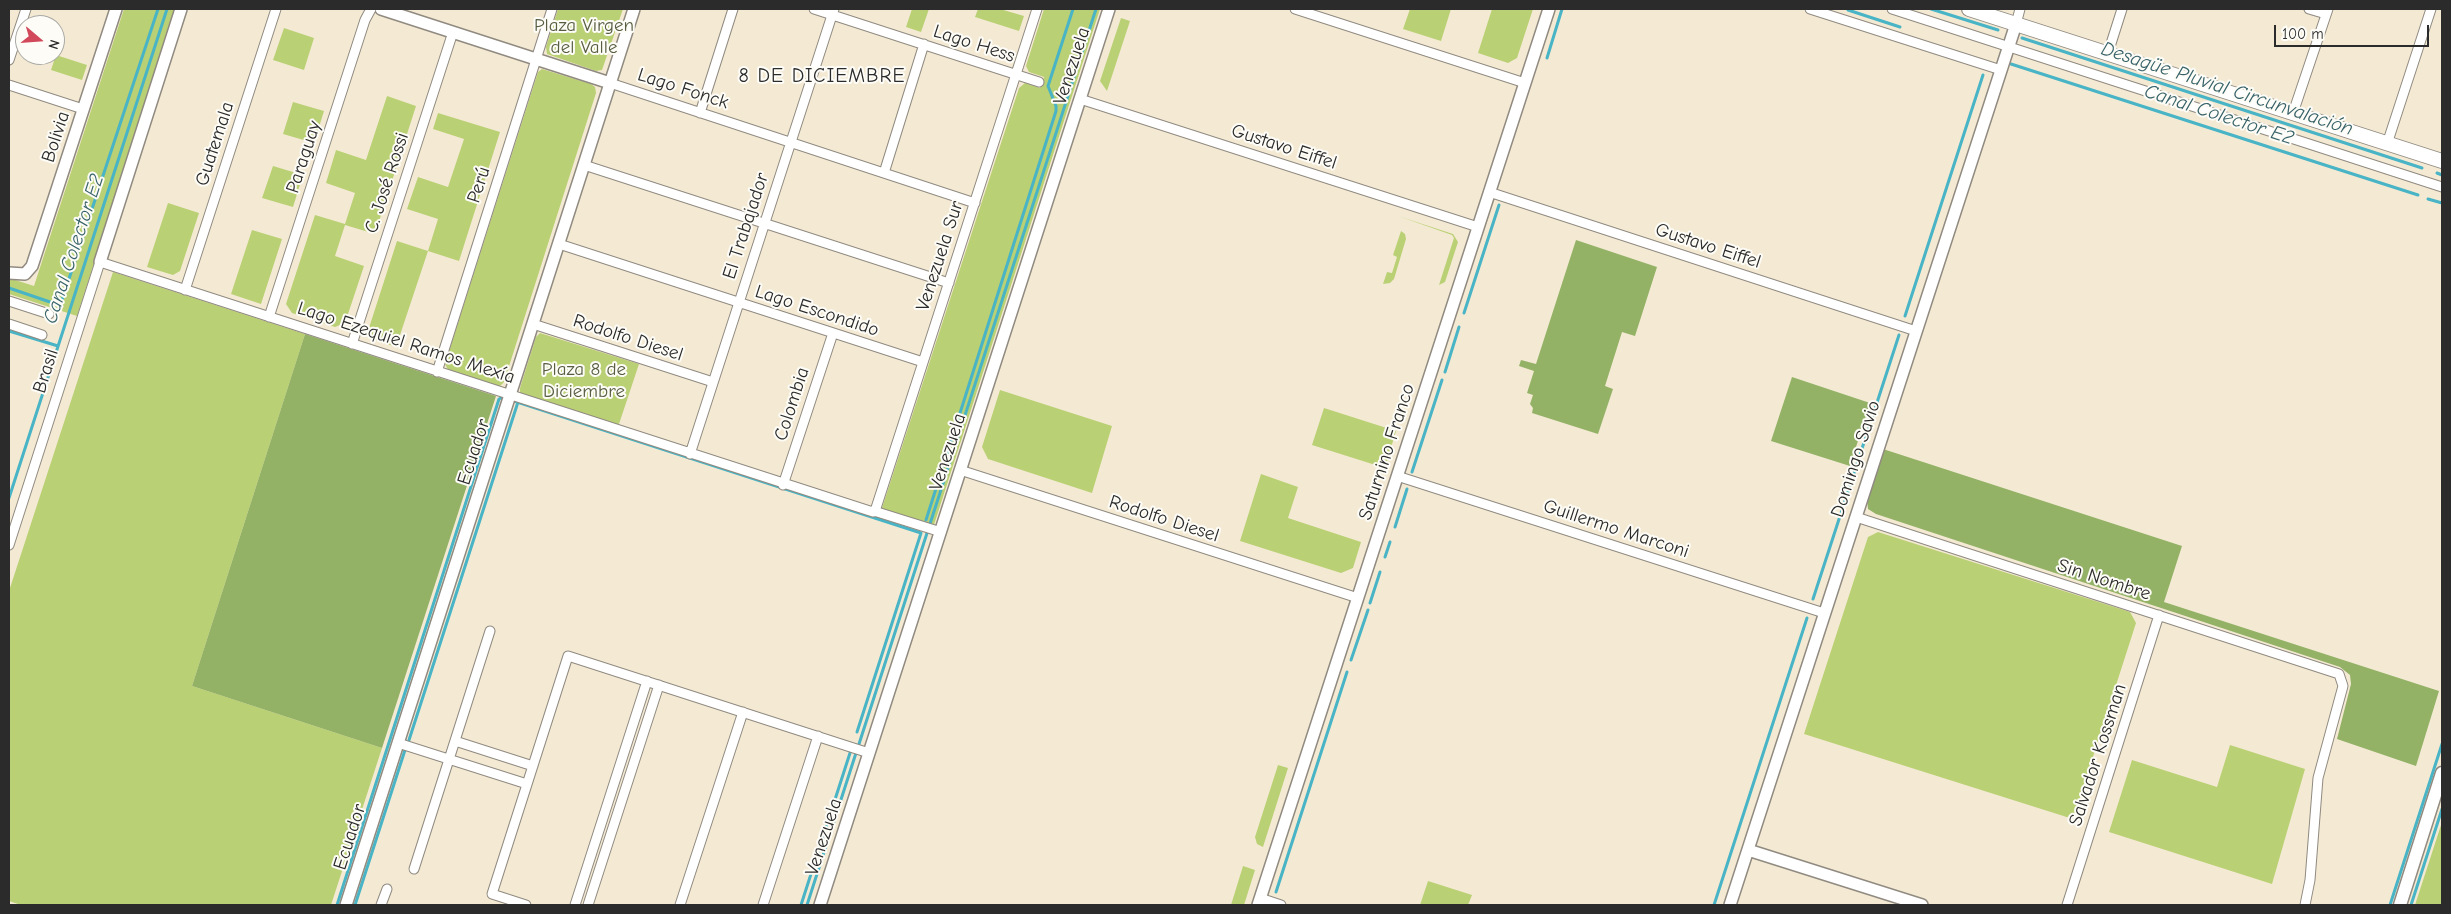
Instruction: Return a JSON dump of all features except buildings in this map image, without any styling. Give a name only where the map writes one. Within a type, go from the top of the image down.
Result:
[{"type":"main road","points":[[1969,9],[2442,161]]},
{"type":"main road","points":[[2400,905],[2442,773]]},
{"type":"street","points":[[9,60],[26,9]]},
{"type":"street","name":"Bolivia","points":[[9,273],[24,274],[32,266],[116,9]]},
{"type":"street","name":"Brasil","points":[[9,544],[182,9]]},
{"type":"street","name":"Guatemala","points":[[185,290],[276,9]]},
{"type":"street","name":"Paraguay","points":[[269,317],[365,20],[371,9]]},
{"type":"street","name":"Lago Fonck","points":[[381,9],[975,203]]},
{"type":"street","name":"Perú","points":[[437,372],[552,9]]},
{"type":"street","name":"Ecuador","points":[[346,905],[634,9]]},
{"type":"street","points":[[700,112],[733,9]]},
{"type":"street","name":"Lago Hess","points":[[814,9],[833,12],[1039,82]]},
{"type":"street","name":"Venezuela Sur","points":[[874,512],[1037,9]]},
{"type":"street","name":"Venezuela","points":[[820,905],[1109,9]]},
{"type":"street","points":[[1295,9],[1525,83]]},
{"type":"street","name":"Saturnino Franco","points":[[1259,902],[1549,9]]},
{"type":"street","points":[[1810,9],[2000,70]]},
{"type":"street","points":[[1892,9],[2442,187]]},
{"type":"street","points":[[2016,24],[2020,9]]},
{"type":"street","points":[[2108,54],[2122,9]]},
{"type":"street","points":[[2294,114],[2327,12],[2309,9]]},
{"type":"street","points":[[2387,144],[2430,9]]},
{"type":"street","name":"El Trabajador","points":[[690,454],[833,12]]},
{"type":"street","name":"Domingo Savio","points":[[1730,905],[2016,24]]},
{"type":"street","name":"C. José Rossi","points":[[352,344],[453,32]]},
{"type":"street","points":[[884,173],[924,44]]},
{"type":"street","points":[[9,85],[83,109]]},
{"type":"street","name":"Gustavo Eiffel","points":[[1080,98],[1478,227]]},
{"type":"street","points":[[584,165],[949,283]]},
{"type":"street","name":"Gustavo Eiffel","points":[[1489,192],[1916,330]]},
{"type":"street","name":"Lago Escondido","points":[[559,244],[923,362]]},
{"type":"street","name":"Lago Ezequiel Ramos Mexía","points":[[100,262],[783,485],[941,532]]},
{"type":"street","points":[[9,301],[49,314]]},
{"type":"street","points":[[9,324],[42,334]]},
{"type":"street","name":"Rodolfo Diesel","points":[[533,324],[713,382]]},
{"type":"street","name":"Colombia","points":[[783,485],[833,333]]},
{"type":"street","name":"Rodolfo Diesel","points":[[960,470],[1358,598]]},
{"type":"street","name":"Guillermo Marconi","points":[[1397,476],[1824,613]]},
{"type":"street","name":"Sin Nombre","points":[[1856,517],[2336,672],[2342,677],[2342,690],[2318,778],[2310,880],[2305,905]]},
{"type":"street","name":"Salvador Kossman","points":[[2067,905],[2160,615]]},
{"type":"street","points":[[414,869],[490,632]]},
{"type":"street","points":[[526,905],[492,894],[568,656],[870,752]]},
{"type":"street","points":[[575,905],[647,681]]},
{"type":"street","points":[[588,905],[659,685]]},
{"type":"street","points":[[680,905],[743,712]]},
{"type":"street","points":[[763,905],[818,736]]},
{"type":"street","points":[[455,741],[533,766]]},
{"type":"street","points":[[398,743],[527,784]]},
{"type":"street","points":[[1748,850],[1922,905]]},
{"type":"street","points":[[381,905],[387,889]]},
{"type":"street","points":[[1259,902],[1281,905]]},
{"type":"green space","points":[[124,9],[176,9],[77,316],[9,294],[9,278],[34,286]]},
{"type":"green space","name":"Plaza Virgen del Valle","points":[[558,9],[623,9],[602,70],[596,71],[547,54],[546,47]]},
{"type":"green space","points":[[912,9],[929,9],[921,32],[906,27]]},
{"type":"green space","points":[[978,9],[1000,9],[1024,16],[1019,31],[975,17]]},
{"type":"green space","points":[[1044,9],[1100,9],[932,531],[880,514],[1019,88],[1025,83],[1040,88],[1044,77],[1029,72],[1026,66]]},
{"type":"green space","points":[[1410,9],[1451,9],[1441,41],[1403,29]]},
{"type":"green space","points":[[1492,9],[1533,9],[1517,58],[1508,63],[1478,53]]},
{"type":"green space","points":[[1121,18],[1130,21],[1107,91],[1100,81]]},
{"type":"green space","points":[[284,28],[314,38],[304,70],[273,60]]},
{"type":"green space","points":[[65,58],[87,65],[82,80],[51,70],[53,65],[65,65]]},
{"type":"green space","points":[[542,69],[591,84],[595,87],[596,93],[504,382],[499,387],[448,370],[445,364],[538,72]]},
{"type":"green space","points":[[387,96],[416,106],[375,234],[345,225],[335,256],[364,266],[345,323],[335,327],[292,313],[286,304],[315,215],[345,224],[355,193],[326,183],[336,150],[366,160]]},
{"type":"green space","points":[[293,102],[324,111],[314,143],[283,134]]},
{"type":"green space","points":[[438,113],[500,132],[459,261],[428,251],[438,219],[407,209],[418,177],[448,187],[464,139],[433,129]]},
{"type":"green space","points":[[273,166],[303,175],[293,207],[262,198]]},
{"type":"green space","points":[[168,203],[199,213],[180,271],[173,275],[147,267]]},
{"type":"green space","points":[[1398,216],[1453,234],[1458,242],[1445,282],[1439,285],[1454,238],[1452,235]]},
{"type":"green space","points":[[252,230],[282,239],[261,304],[231,294]]},
{"type":"green space","points":[[1401,231],[1405,234],[1406,239],[1394,279],[1390,283],[1383,284],[1387,272],[1392,273],[1397,257],[1393,255]]},
{"type":"green space","points":[[1576,240],[1657,267],[1635,336],[1622,332],[1605,386],[1613,389],[1598,434],[1532,413],[1533,408],[1530,404],[1533,395],[1527,393],[1534,371],[1519,366],[1521,360],[1536,364]]},
{"type":"green space","points":[[397,241],[428,251],[396,347],[373,339],[368,331]]},
{"type":"green space","points":[[113,272],[305,334],[192,686],[382,748],[331,905],[21,905],[9,901],[9,591]]},
{"type":"green space","name":"Plaza 8 de Diciembre","points":[[540,333],[639,364],[618,427],[520,394],[520,388],[536,337]]},
{"type":"green space","points":[[305,334],[496,396],[382,748],[192,686]]},
{"type":"green space","points":[[1792,377],[1870,403],[1850,466],[1771,441]]},
{"type":"green space","points":[[1000,390],[1112,426],[1092,493],[988,459],[982,447]]},
{"type":"green space","points":[[1324,408],[1396,431],[1385,468],[1312,445]]},
{"type":"green space","points":[[1883,449],[2182,546],[2164,602],[2439,691],[2416,766],[2337,739],[2351,684],[2350,675],[2340,667],[1876,514],[1868,509],[1867,499]]},
{"type":"green space","points":[[1261,474],[1298,487],[1288,518],[1361,542],[1353,568],[1341,573],[1240,541]]},
{"type":"green space","points":[[1878,532],[2130,612],[2136,623],[2073,819],[1804,734],[1868,537]]},
{"type":"green space","points":[[2230,745],[2305,769],[2272,884],[2109,832],[2132,760],[2217,787]]},
{"type":"green space","points":[[1278,765],[1288,768],[1263,847],[1257,844],[1255,837]]},
{"type":"green space","points":[[2442,822],[2442,905],[2415,905]]},
{"type":"green space","points":[[1243,866],[1255,870],[1244,905],[1231,905]]},
{"type":"green space","points":[[1428,881],[1472,895],[1468,905],[1420,905]]},
{"type":"waterway","points":[[9,288],[53,303],[59,303],[62,300],[158,9]]},
{"type":"waterway","name":"Canal Colector E2","points":[[9,498],[167,9]]},
{"type":"waterway","points":[[926,520],[1056,111],[1056,106],[1048,86],[1073,9]]},
{"type":"waterway","points":[[859,744],[1096,9]]},
{"type":"waterway","points":[[1547,58],[1562,9]]},
{"type":"waterway","name":"Desagüe Pluvial Circunvalación","points":[[1931,9],[1998,30]]},
{"type":"waterway","name":"Canal Colector E2","points":[[1848,10],[1900,27]]},
{"type":"waterway","name":"Desagüe Pluvial Circunvalación","points":[[2022,38],[2422,168]]},
{"type":"waterway","name":"Canal Colector E2","points":[[2011,64],[2418,195]]},
{"type":"waterway","points":[[1905,316],[1983,75]]},
{"type":"waterway","name":"Desagüe Pluvial Circunvalación","points":[[2437,173],[2442,175]]},
{"type":"waterway","name":"Canal Colector E2","points":[[2428,199],[2442,203]]},
{"type":"waterway","points":[[1464,313],[1499,205]]},
{"type":"waterway","points":[[1445,372],[1459,327]]},
{"type":"waterway","points":[[9,331],[58,346]]},
{"type":"waterway","points":[[1813,599],[1899,335]]},
{"type":"waterway","points":[[1412,472],[1442,380]]},
{"type":"waterway","points":[[337,905],[499,399],[503,397]]},
{"type":"waterway","points":[[514,401],[921,533]]},
{"type":"waterway","points":[[409,740],[518,402]]},
{"type":"waterway","points":[[1395,527],[1407,489]]},
{"type":"waterway","points":[[857,732],[921,533]]},
{"type":"waterway","points":[[1385,557],[1390,542]]},
{"type":"waterway","points":[[1370,603],[1380,572]]},
{"type":"waterway","points":[[1351,660],[1368,610]]},
{"type":"waterway","points":[[1714,905],[1807,618]]},
{"type":"waterway","points":[[1276,892],[1347,672]]},
{"type":"waterway","points":[[2390,905],[2442,744]]},
{"type":"waterway","points":[[355,905],[405,750]]},
{"type":"waterway","points":[[801,905],[850,753]]},
{"type":"waterway","points":[[807,905],[856,753]]},
{"type":"waterway","points":[[2411,905],[2442,809]]},
{"type":"district","name":"8 DE DICIEMBRE","points":[[822,76]]}]
